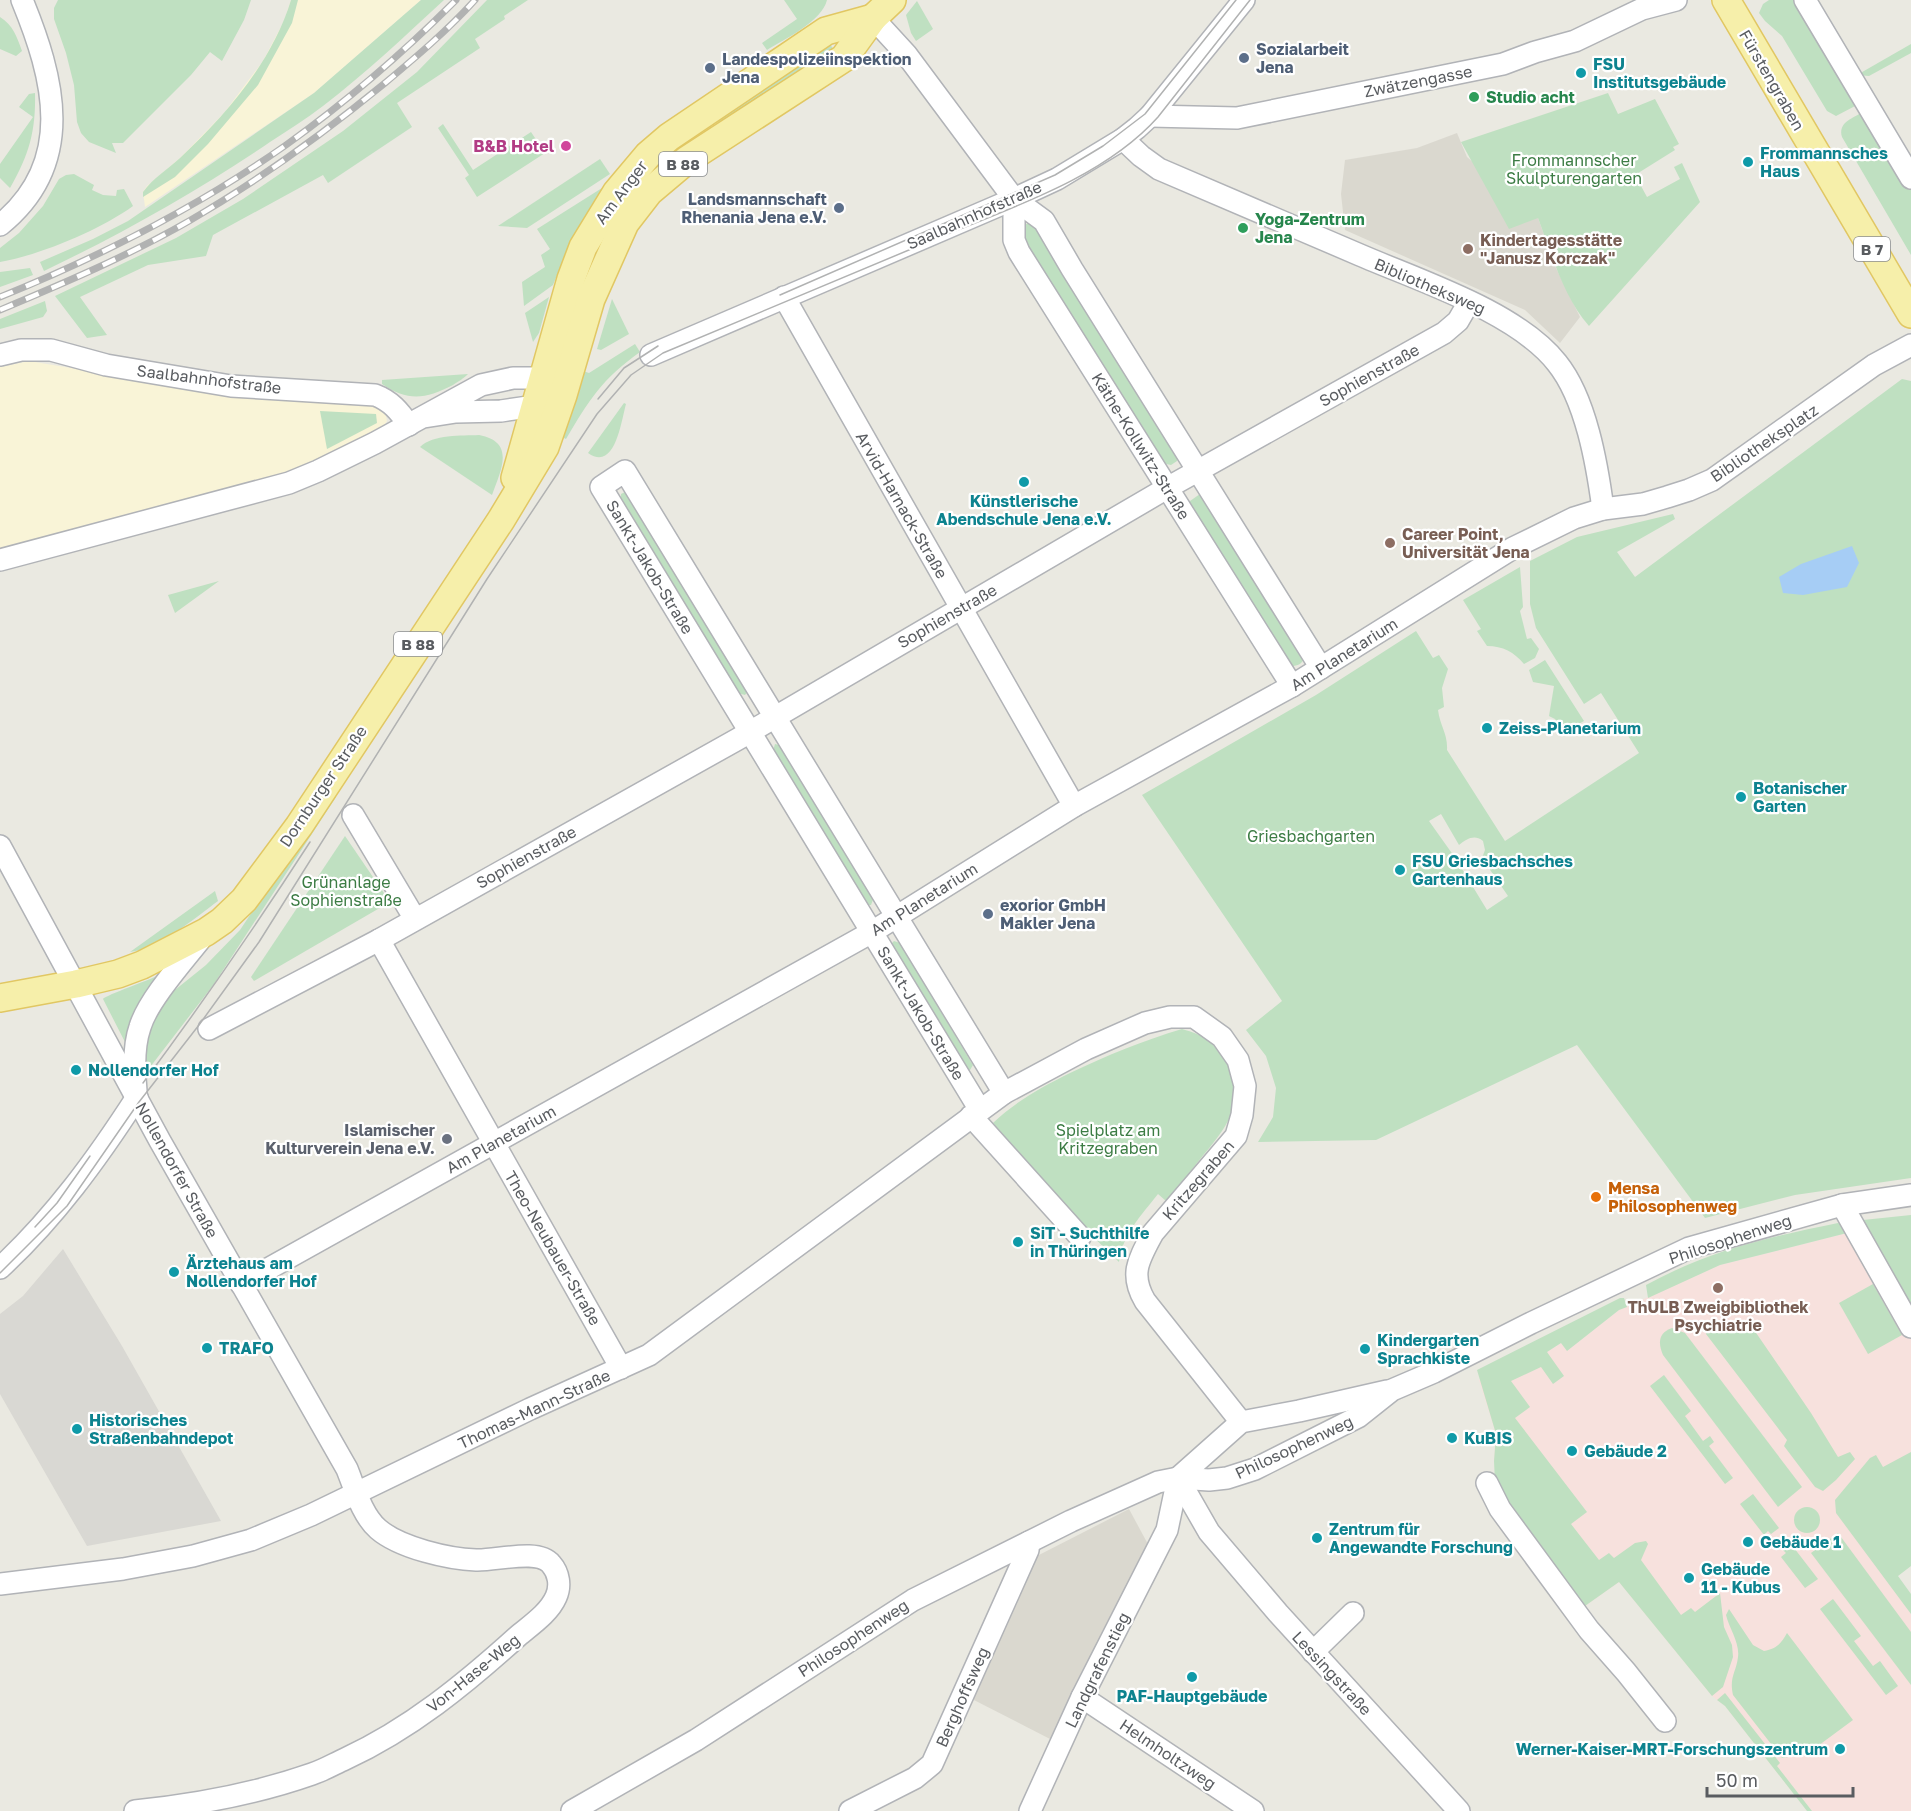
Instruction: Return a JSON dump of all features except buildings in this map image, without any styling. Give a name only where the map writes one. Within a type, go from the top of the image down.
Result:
[{"type":"main road","name":"Fürstengraben","points":[[1726,0],[1911,314]]},
{"type":"main road","name":"Am Anger","points":[[554,386],[625,223],[650,192],[687,160],[844,58],[883,9]]},
{"type":"main road","name":"Am Anger","points":[[554,386],[571,279],[583,247],[616,193],[648,155],[699,115],[826,31],[883,9]]},
{"type":"main road","name":"Dornburger Straße","points":[[505,512],[535,406],[554,386]]},
{"type":"main road","name":"Dornburger Straße","points":[[76,984],[118,974],[142,965],[206,932],[222,921],[244,900],[299,826],[505,512],[545,447],[554,386]]},
{"type":"main road","name":"B 88","points":[[0,999],[76,984]]},
{"type":"street","points":[[0,225],[21,204],[32,188],[48,150],[52,130],[49,82],[40,46],[22,0]]},
{"type":"street","name":"Saalbahnhofstraße","points":[[651,355],[1058,179],[1123,139],[1150,116],[1244,0]]},
{"type":"street","name":"Zwätzengasse","points":[[1150,116],[1237,118],[1503,64],[1575,41],[1639,5],[1676,0]]},
{"type":"street","points":[[1805,0],[1911,177]]},
{"type":"street","points":[[883,9],[906,54],[1014,199],[1044,221],[1321,668]]},
{"type":"street","name":"Bibliotheksweg","points":[[1123,139],[1159,169],[1486,309],[1539,343],[1558,364],[1583,411],[1603,509]]},
{"type":"street","name":"Käthe-Kollwitz-Straße","points":[[1014,199],[1014,240],[1019,252],[1293,686]]},
{"type":"street","name":"Arvid-Harnack-Straße","points":[[784,297],[1074,806]]},
{"type":"street","name":"Sophienstraße","points":[[209,1029],[379,940],[750,732],[1198,470],[1444,333],[1458,321],[1469,302]]},
{"type":"street","name":"Bibliotheksplatz","points":[[1603,509],[1643,504],[1689,490],[1712,480],[1874,365],[1911,345]]},
{"type":"street","name":"Saalbahnhofstraße","points":[[0,355],[21,350],[51,350],[106,365],[231,386],[375,395],[387,399],[417,421]]},
{"type":"street","points":[[0,560],[289,483],[318,471],[417,421],[482,385],[513,378],[554,386]]},
{"type":"street","points":[[417,421],[456,412],[501,411],[535,406]]},
{"type":"street","name":"Sankt-Jakob-Straße","points":[[976,1113],[872,932],[601,487],[625,471],[1004,1093]]},
{"type":"street","name":"Am Planetarium","points":[[241,1284],[872,932],[1074,806],[1293,686],[1513,548],[1574,518],[1603,509]]},
{"type":"street","points":[[353,815],[415,919]]},
{"type":"street","name":"Nollendorfer Straße","points":[[0,846],[241,1284],[347,1469],[357,1493]]},
{"type":"street","points":[[0,1268],[22,1248],[73,1189],[137,1097],[135,1056],[140,1027],[146,1012],[206,932]]},
{"type":"street","name":"Theo-Neubauer-Straße","points":[[379,940],[621,1368]]},
{"type":"street","name":"Kritzegraben","points":[[1004,1093],[1086,1050],[1145,1023],[1170,1017],[1194,1017],[1222,1036],[1238,1060],[1245,1086],[1242,1115],[1236,1136],[1153,1233],[1144,1250],[1136,1278],[1145,1301],[1241,1422]]},
{"type":"street","name":"Thomas-Mann-Straße","points":[[0,1584],[123,1569],[193,1556],[251,1540],[357,1493],[530,1409],[650,1355],[1004,1093]]},
{"type":"street","points":[[976,1113],[1080,1237]]},
{"type":"street","name":"Philosophenweg","points":[[572,1811],[696,1740],[913,1600],[1146,1487],[1178,1478],[1209,1480],[1227,1478],[1255,1469],[1358,1417],[1392,1390],[1434,1372],[1689,1248],[1842,1205],[1911,1195]]},
{"type":"street","points":[[1842,1205],[1911,1326]]},
{"type":"street","points":[[1178,1478],[1241,1422],[1392,1390]]},
{"type":"street","name":"Landgrafenstieg","points":[[1030,1811],[1082,1697],[1167,1530],[1178,1478]]},
{"type":"street","name":"Lessingstraße","points":[[1178,1478],[1209,1532],[1313,1652],[1459,1811]]},
{"type":"street","points":[[1487,1483],[1500,1509],[1589,1630],[1665,1721]]},
{"type":"street","name":"Von-Hase-Weg","points":[[135,1811],[160,1809],[248,1793],[314,1774],[374,1746],[446,1698],[544,1613],[556,1598],[560,1586],[558,1573],[550,1562],[542,1557],[526,1556],[478,1561],[442,1557],[397,1541],[378,1529],[365,1512],[357,1493]]},
{"type":"street","name":"Berghoffsweg","points":[[850,1811],[915,1778],[932,1764],[1028,1550],[1029,1542]]},
{"type":"street","points":[[1313,1652],[1353,1613]]},
{"type":"street","name":"Helmholtzweg","points":[[1082,1697],[1253,1811]]},
{"type":"shaded area","points":[[291,0],[421,0],[314,93],[145,207],[143,192],[147,186],[180,158],[224,113],[263,61],[284,21]]},
{"type":"shaded area","name":"Kindertagesstätte \"Janusz Korczak\"","points":[[1457,133],[1467,157],[1538,218],[1556,268],[1580,317],[1560,343],[1525,310],[1345,230],[1341,194],[1345,160],[1417,148]]},
{"type":"shaded area","points":[[29,361],[155,382],[374,405],[385,410],[387,421],[384,426],[311,465],[279,476],[0,549],[0,367]]},
{"type":"shaded area","points":[[1851,1232],[1911,1333],[1911,1494],[1855,1537],[1911,1614],[1911,1811],[1807,1811],[1725,1706],[1712,1696],[1619,1582],[1585,1606],[1494,1461],[1496,1434],[1479,1380],[1547,1352],[1561,1343],[1568,1350],[1619,1310],[1720,1265]]},
{"type":"shaded area","points":[[63,1249],[122,1346],[221,1521],[87,1546],[0,1394],[0,1314],[23,1296]]},
{"type":"shaded area","points":[[1129,1509],[1150,1548],[1052,1740],[970,1698],[1035,1557]]},
{"type":"green space","points":[[58,0],[251,0],[244,20],[222,61],[210,52],[191,75],[123,143],[112,143],[116,153],[89,142],[81,133],[77,122],[74,85],[54,19],[54,8]]},
{"type":"green space","points":[[291,0],[298,0],[292,23],[258,85],[208,144],[175,177],[143,197],[143,192],[147,187],[197,141],[246,86],[272,45]]},
{"type":"green space","points":[[421,0],[444,0],[317,111],[188,194],[103,242],[44,271],[40,262],[128,221],[314,93]]},
{"type":"green space","points":[[487,0],[528,0],[475,39],[480,48],[397,103],[412,127],[328,183],[323,175],[213,235],[206,256],[148,265],[80,297],[107,335],[87,338],[55,296],[176,238],[243,199],[343,131],[417,72]]},
{"type":"green space","points":[[784,0],[827,0],[824,8],[811,22],[767,50],[762,43],[797,19]]},
{"type":"green space","points":[[1769,0],[1798,0],[1857,105],[1836,116],[1827,111],[1782,36],[1759,13],[1763,4]]},
{"type":"green space","points":[[917,1],[933,29],[916,41],[906,15]]},
{"type":"green space","points":[[0,17],[11,28],[18,41],[22,51],[16,56],[0,49]]},
{"type":"green space","points":[[829,42],[833,49],[771,89],[722,128],[714,118]]},
{"type":"green space","points":[[1911,44],[1911,53],[1869,76],[1857,75]]},
{"type":"green space","points":[[35,93],[33,131],[27,153],[10,188],[0,178],[0,164],[33,117],[19,107],[29,94]]},
{"type":"green space","name":"Frommannscher Skulpturengarten","points":[[1608,93],[1618,114],[1655,99],[1679,144],[1673,147],[1675,150],[1635,175],[1647,197],[1680,179],[1674,167],[1682,163],[1700,202],[1589,326],[1565,289],[1538,218],[1509,229],[1461,142]]},
{"type":"green space","points":[[1861,113],[1911,184],[1911,255],[1842,137],[1841,132],[1844,125]]},
{"type":"green space","points":[[443,124],[473,170],[531,132],[545,153],[477,197],[465,178],[469,175],[438,128]]},
{"type":"green space","points":[[600,159],[610,174],[527,228],[498,226]]},
{"type":"green space","points":[[74,174],[94,185],[92,190],[103,195],[116,196],[117,190],[124,189],[133,206],[104,224],[69,240],[33,254],[0,262],[0,248],[19,233],[43,206],[59,179]]},
{"type":"green space","points":[[602,188],[571,241],[553,285],[524,306],[522,282],[545,267],[541,255],[550,249],[537,229]]},
{"type":"green space","points":[[1029,223],[1035,225],[1179,456],[1177,461],[1171,465],[1161,463],[1021,241],[1024,225]]},
{"type":"green space","points":[[30,268],[33,275],[0,287],[0,272]]},
{"type":"green space","points":[[549,297],[539,333],[533,342],[525,313]]},
{"type":"green space","points":[[612,299],[629,334],[601,350],[597,349]]},
{"type":"green space","points":[[45,301],[47,311],[43,317],[0,329],[0,319]]},
{"type":"green space","points":[[635,344],[640,352],[597,391],[566,439],[558,435],[583,371],[589,373]]},
{"type":"green space","points":[[468,374],[453,385],[426,396],[400,394],[382,384],[382,380]]},
{"type":"green space","name":"Botanischer Garten","points":[[1902,379],[1911,381],[1911,1178],[1795,1195],[1705,1218],[1577,1045],[1376,1140],[1258,1142],[1273,1117],[1276,1088],[1266,1056],[1246,1030],[1282,1001],[1142,795],[1316,695],[1416,631],[1433,658],[1439,655],[1448,669],[1442,688],[1444,707],[1438,710],[1447,750],[1505,841],[1639,753],[1601,693],[1584,704],[1536,628],[1530,604],[1530,561],[1577,537],[1673,514],[1675,519],[1617,552],[1635,577]],"holes":[[[1441,814],[1459,845],[1468,839],[1483,841],[1485,850],[1482,858],[1508,896],[1487,910],[1456,859],[1429,821]]]},
{"type":"green space","points":[[624,403],[626,404],[619,432],[611,451],[605,456],[597,457],[588,453]]},
{"type":"green space","points":[[320,411],[376,414],[377,423],[327,449]]},
{"type":"green space","points":[[479,435],[491,439],[502,450],[502,467],[492,495],[420,447],[440,438]]},
{"type":"green space","points":[[627,491],[748,691],[745,695],[738,693],[621,498],[621,494]]},
{"type":"green space","points":[[1200,494],[1206,496],[1304,658],[1296,666],[1291,666],[1189,508],[1190,501]]},
{"type":"green space","points":[[1520,567],[1523,607],[1520,611],[1527,639],[1531,638],[1539,649],[1535,658],[1524,664],[1508,650],[1487,646],[1477,631],[1481,629],[1463,600]]},
{"type":"green space","points":[[219,581],[175,613],[168,595]]},
{"type":"green space","points":[[1545,660],[1584,721],[1564,732],[1555,719],[1549,716],[1554,686],[1533,682],[1529,670]]},
{"type":"green space","points":[[775,744],[782,746],[874,897],[871,905],[866,905],[773,751]]},
{"type":"green space","points":[[331,794],[336,797],[214,984],[144,1075],[144,1041],[165,998],[206,965],[240,930]]},
{"type":"green space","name":"Grünanlage Sophienstraße","points":[[345,836],[390,902],[254,981],[251,977]]},
{"type":"green space","points":[[215,891],[218,901],[188,924],[153,945],[130,952]]},
{"type":"green space","points":[[894,941],[900,943],[973,1065],[970,1070],[967,1070],[891,944]]},
{"type":"green space","points":[[162,974],[127,1042],[125,1042],[103,999]]},
{"type":"green space","name":"Spielplatz am Kritzegraben","points":[[1182,1029],[1207,1040],[1225,1060],[1236,1087],[1232,1112],[1219,1135],[1166,1201],[1158,1194],[1139,1218],[1124,1242],[1119,1262],[1081,1225],[993,1123],[1030,1095],[1070,1073],[1153,1038]]},
{"type":"green space","points":[[1911,1215],[1911,1309],[1863,1220]]},
{"type":"green space","points":[[1838,1223],[1851,1232],[1720,1265],[1648,1298],[1646,1285],[1692,1263],[1739,1246]]},
{"type":"green space","points":[[1873,1284],[1902,1335],[1868,1354],[1839,1303]]},
{"type":"green space","points":[[1624,1298],[1627,1307],[1619,1310],[1567,1351],[1561,1343],[1547,1352],[1564,1376],[1553,1384],[1541,1367],[1511,1381],[1530,1407],[1515,1418],[1587,1512],[1571,1524],[1599,1560],[1609,1553],[1614,1558],[1635,1543],[1646,1541],[1648,1544],[1641,1560],[1681,1615],[1691,1608],[1695,1612],[1720,1593],[1724,1627],[1732,1645],[1733,1657],[1723,1687],[1712,1696],[1619,1582],[1585,1606],[1495,1483],[1496,1434],[1477,1370]]},
{"type":"green space","points":[[1739,1321],[1750,1324],[1838,1457],[1850,1452],[1855,1459],[1823,1491],[1815,1487],[1784,1446],[1787,1440],[1706,1334],[1713,1326]]},
{"type":"green space","points":[[1672,1328],[1685,1333],[1802,1487],[1778,1507],[1663,1355],[1660,1339],[1667,1330]]},
{"type":"green space","points":[[1664,1375],[1691,1411],[1685,1416],[1703,1441],[1710,1436],[1714,1442],[1709,1446],[1733,1478],[1725,1484],[1650,1386]]},
{"type":"green space","points":[[1911,1452],[1911,1566],[1898,1576],[1911,1594],[1911,1614],[1836,1513],[1835,1500],[1870,1458],[1876,1455],[1883,1467]]},
{"type":"green space","points":[[1753,1494],[1779,1528],[1771,1534],[1768,1531],[1764,1535],[1740,1504]]},
{"type":"green space","points":[[1807,1507],[1816,1511],[1820,1520],[1816,1529],[1807,1533],[1798,1529],[1794,1520],[1798,1511]]},
{"type":"green space","points":[[1838,1533],[1911,1632],[1911,1685],[1811,1553]]},
{"type":"green space","points":[[1791,1544],[1818,1579],[1805,1588],[1781,1557],[1786,1553],[1783,1550]]},
{"type":"green space","points":[[1833,1599],[1861,1636],[1854,1641],[1873,1666],[1880,1661],[1898,1686],[1886,1695],[1820,1609]]},
{"type":"green space","points":[[1729,1609],[1753,1645],[1764,1651],[1778,1645],[1787,1633],[1853,1720],[1807,1754],[1782,1758],[1733,1695],[1732,1679],[1738,1652],[1726,1615]]},
{"type":"green space","points":[[1725,1693],[1780,1763],[1777,1766],[1812,1811],[1807,1811],[1725,1706],[1717,1700]]},
{"type":"water","points":[[1852,546],[1859,563],[1847,587],[1803,595],[1783,593],[1779,577],[1801,564]]},
{"type":"tram line","points":[[780,295],[1055,175],[1103,146],[1145,114],[1236,0]]},
{"type":"tram line","points":[[0,1273],[67,1206],[139,1102],[259,942],[487,579],[597,414],[631,375],[663,353],[1019,205],[1081,176],[1109,159],[1158,117],[1250,0]]},
{"type":"tram line","points":[[598,399],[624,368],[658,346]]},
{"type":"tram line","points":[[143,1083],[229,964],[310,842]]},
{"type":"tram line","points":[[35,1227],[57,1203],[90,1156]]},
{"type":"railway","points":[[0,297],[111,248],[183,210],[253,168],[352,94],[416,39],[456,0]]},
{"type":"railway","points":[[0,310],[143,246],[240,190],[314,139],[362,102],[432,43],[475,0]]},
{"type":"place","name":"Sozialarbeit Jena","points":[[1244,58]]},
{"type":"place","name":"Landespolizeiinspektion Jena","points":[[710,68]]},
{"type":"place","name":"FSU Institutsgebäude","points":[[1581,73]]},
{"type":"place","name":"Studio acht","points":[[1474,97]]},
{"type":"place","name":"B&B Hotel","points":[[566,146]]},
{"type":"place","name":"Frommannsches Haus","points":[[1748,162]]},
{"type":"place","name":"Landsmannschaft Rhenania Jena e.V.","points":[[839,208]]},
{"type":"place","name":"Yoga-Zentrum Jena","points":[[1243,228]]},
{"type":"place","name":"Kindertagesstätte \"Janusz Korczak\"","points":[[1468,249]]},
{"type":"place","name":"Künstlerische Abendschule Jena e.V.","points":[[1024,482]]},
{"type":"place","name":"Career Point, Universität Jena","points":[[1390,543]]},
{"type":"place","name":"Zeiss-Planetarium","points":[[1487,728]]},
{"type":"place","name":"Botanischer Garten","points":[[1741,797]]},
{"type":"place","name":"FSU Griesbachsches Gartenhaus","points":[[1400,870]]},
{"type":"place","name":"exorior GmbH Makler Jena","points":[[988,914]]},
{"type":"place","name":"Nollendorfer Hof","points":[[76,1070]]},
{"type":"place","name":"Islamischer Kulturverein Jena e.V.","points":[[447,1139]]},
{"type":"place","name":"Mensa Philosophenweg","points":[[1596,1197]]},
{"type":"place","name":"SiT - Suchthilfe in Thüringen","points":[[1018,1242]]},
{"type":"place","name":"Ärztehaus am Nollendorfer Hof","points":[[174,1272]]},
{"type":"place","name":"ThULB Zweigbibliothek Psychiatrie","points":[[1718,1288]]},
{"type":"place","name":"TRAFO","points":[[207,1348]]},
{"type":"place","name":"Kindergarten Sprachkiste","points":[[1365,1349]]},
{"type":"place","name":"Historisches Straßenbahndepot","points":[[77,1429]]},
{"type":"place","name":"KuBIS","points":[[1452,1438]]},
{"type":"place","name":"Gebäude 2","points":[[1572,1451]]},
{"type":"place","name":"Zentrum für Angewandte Forschung","points":[[1317,1538]]},
{"type":"place","name":"Gebäude 1","points":[[1748,1542]]},
{"type":"place","name":"Gebäude 11 - Kubus","points":[[1689,1578]]},
{"type":"place","name":"PAF-Hauptgebäude","points":[[1192,1677]]},
{"type":"place","name":"Werner-Kaiser-MRT-Forschungszentrum","points":[[1840,1749]]},
{"type":"park label","name":"Griesbachgarten","points":[[1311,836]]}]
